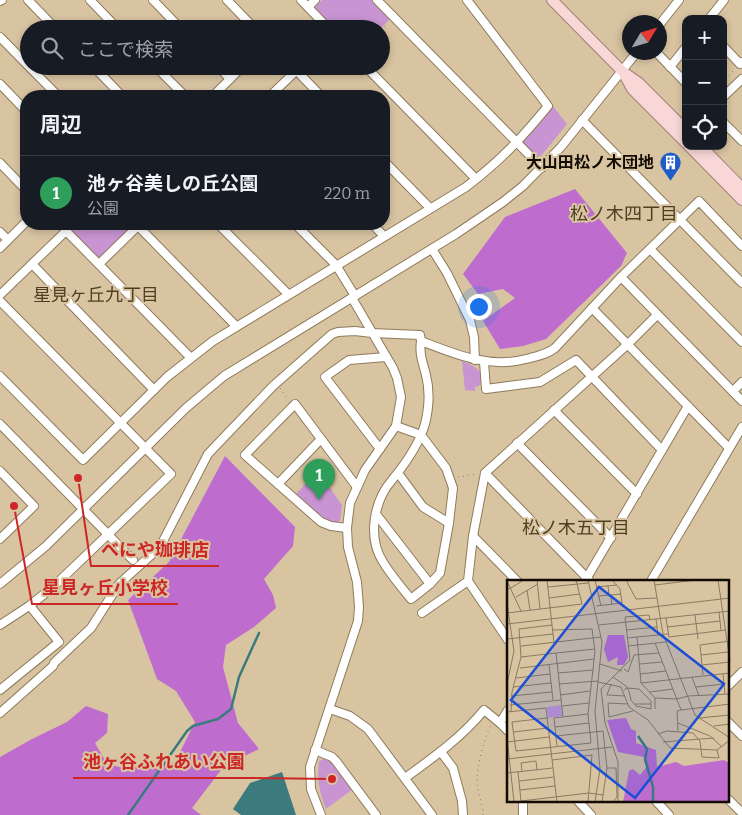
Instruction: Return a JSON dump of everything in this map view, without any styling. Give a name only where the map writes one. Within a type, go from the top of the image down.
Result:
[{"type":"main road","points":[[552,0],[622,71],[639,83],[682,126]]},
{"type":"main road","points":[[622,71],[632,89],[682,139]]},
{"type":"main road","points":[[693,150],[742,200]]},
{"type":"main road","points":[[705,150],[742,188]]},
{"type":"street","points":[[28,0],[47,20]]},
{"type":"street","points":[[90,0],[109,20]]},
{"type":"street","points":[[153,0],[172,20]]},
{"type":"street","points":[[227,0],[246,20]]},
{"type":"street","points":[[301,0],[320,20]]},
{"type":"street","points":[[308,7],[316,0]]},
{"type":"street","points":[[377,0],[542,168]]},
{"type":"street","points":[[0,376],[83,460],[190,357],[236,326],[476,179],[494,165],[518,142],[548,106],[467,0]]},
{"type":"street","points":[[667,15],[679,0]]},
{"type":"street","points":[[712,15],[724,0]]},
{"type":"street","points":[[0,37],[20,57]]},
{"type":"street","points":[[727,50],[740,65]]},
{"type":"street","points":[[670,67],[682,52]]},
{"type":"street","points":[[0,584],[41,551],[198,397],[224,376],[432,249],[503,202],[542,168],[631,60]]},
{"type":"street","points":[[663,60],[682,79]]},
{"type":"street","points":[[37,75],[52,90]]},
{"type":"street","points":[[102,75],[116,90]]},
{"type":"street","points":[[164,75],[179,90]]},
{"type":"street","points":[[226,75],[230,79]]},
{"type":"street","points":[[219,90],[234,75]]},
{"type":"street","points":[[276,90],[290,75]]},
{"type":"street","points":[[302,75],[316,90]]},
{"type":"street","points":[[374,75],[389,90]]},
{"type":"street","points":[[727,92],[742,79]]},
{"type":"street","points":[[0,84],[20,105]]},
{"type":"street","points":[[390,91],[476,179]]},
{"type":"street","points":[[582,120],[742,283]]},
{"type":"street","points":[[727,126],[742,141]]},
{"type":"street","points":[[0,163],[20,184]]},
{"type":"street","points":[[390,167],[430,208]]},
{"type":"street","points":[[421,341],[484,362],[521,360],[542,356],[550,352],[621,277],[699,201],[742,246]]},
{"type":"street","points":[[0,248],[20,228]]},
{"type":"street","points":[[99,264],[134,230]]},
{"type":"street","points":[[144,230],[236,326]]},
{"type":"street","points":[[224,230],[288,294]]},
{"type":"street","points":[[301,230],[336,265],[397,378],[401,398],[396,426],[365,470],[350,503],[347,528],[348,547],[359,596],[358,621],[310,768],[312,797],[321,815]]},
{"type":"street","points":[[378,230],[384,236]]},
{"type":"street","points":[[0,295],[66,231],[190,357]]},
{"type":"street","points":[[0,232],[8,240]]},
{"type":"street","points":[[432,249],[447,273],[470,320],[474,337],[475,360]]},
{"type":"street","points":[[650,249],[742,342]]},
{"type":"street","points":[[32,264],[154,390]]},
{"type":"street","points":[[621,277],[742,401]]},
{"type":"street","points":[[0,301],[171,474],[68,574],[30,606],[0,625]]},
{"type":"street","points":[[592,308],[729,448]]},
{"type":"street","points":[[507,639],[468,581],[473,536],[485,473],[628,344],[657,315]]},
{"type":"street","points":[[0,713],[53,666],[88,631],[119,584],[160,547],[208,454],[273,386],[332,334],[345,330],[372,334],[420,335],[419,352],[426,374],[429,396],[427,415],[421,435],[417,444],[385,490],[378,506],[374,525],[375,539],[380,556],[410,599],[430,584],[440,573],[453,497],[451,478],[446,468],[421,435],[396,426]]},
{"type":"street","points":[[380,449],[325,377],[349,360],[386,357]]},
{"type":"street","points":[[484,362],[482,389],[540,382],[576,360],[662,450]]},
{"type":"street","points":[[732,391],[742,382]]},
{"type":"street","points":[[347,528],[331,526],[321,522],[245,456],[294,404],[356,487]]},
{"type":"street","points":[[485,473],[588,580],[688,406]]},
{"type":"street","points":[[554,410],[637,494]]},
{"type":"street","points":[[0,424],[133,560]]},
{"type":"street","points":[[652,580],[742,427]]},
{"type":"street","points":[[278,484],[321,439]]},
{"type":"street","points":[[517,443],[611,538]]},
{"type":"street","points":[[0,471],[34,506],[0,539]]},
{"type":"street","points":[[398,473],[423,507],[449,522]]},
{"type":"street","points":[[376,514],[430,584]]},
{"type":"street","points":[[473,536],[516,580]]},
{"type":"street","points":[[422,613],[468,581]]},
{"type":"street","points":[[0,690],[58,642],[30,606]]},
{"type":"street","points":[[730,684],[742,672]]},
{"type":"street","points":[[330,709],[350,716],[371,733],[432,815]]},
{"type":"street","points":[[405,778],[468,729],[484,710],[507,730]]},
{"type":"street","points":[[498,721],[507,711]]},
{"type":"street","points":[[730,724],[742,736]]},
{"type":"street","points":[[315,750],[332,757],[336,761],[376,815]]},
{"type":"street","points":[[440,752],[454,768],[462,801],[462,815]]},
{"type":"street","points":[[730,801],[742,813]]},
{"type":"street","points":[[523,802],[523,815]]},
{"type":"street","points":[[579,802],[591,815]]},
{"type":"street","points":[[657,802],[669,815]]},
{"type":"path","points":[[390,21],[394,17]]},
{"type":"path","points":[[727,77],[740,65]]},
{"type":"path","points":[[278,386],[293,406]]},
{"type":"path","points":[[451,478],[485,473]]},
{"type":"path","points":[[483,815],[483,804],[477,786],[477,778],[487,733],[498,721]]},
{"type":"shaded area","points":[[322,0],[372,0],[390,19],[325,20],[316,10],[316,6]]},
{"type":"shaded area","points":[[553,106],[567,124],[541,156],[536,156],[524,144],[524,141]]},
{"type":"shaded area","points":[[575,189],[627,253],[621,266],[546,339],[523,346],[500,349],[483,321],[515,298],[503,289],[478,294],[463,274],[505,217]]},
{"type":"shaded area","points":[[71,230],[129,230],[100,257]]},
{"type":"shaded area","points":[[462,361],[475,367],[482,377],[479,386],[475,387],[475,391],[465,390]]},
{"type":"shaded area","points":[[225,456],[295,527],[293,546],[264,579],[273,595],[276,608],[254,627],[226,645],[223,667],[238,723],[259,749],[224,766],[192,808],[201,815],[0,815],[0,757],[67,722],[86,706],[108,714],[107,733],[95,743],[107,764],[124,768],[175,762],[195,722],[176,691],[157,679],[128,600],[169,562]]},
{"type":"shaded area","points":[[318,471],[342,505],[340,521],[334,523],[322,520],[295,495]]},
{"type":"shaded area","points":[[325,758],[335,765],[353,789],[326,809],[320,791],[318,774],[319,761]]},
{"type":"water","points":[[282,772],[296,815],[241,815],[233,809],[250,783]]},
{"type":"waterway","points":[[128,815],[187,731],[193,726],[218,719],[231,709],[239,677],[259,633]]},
{"type":"place","name":"大山田松ノ木団地","points":[[670,181]]},
{"type":"place","name":"べにや珈琲店","points":[[78,478]]},
{"type":"place","name":"池ヶ谷美しの丘公園","points":[[319,500]]},
{"type":"place","name":"星見ヶ丘小学校","points":[[14,506]]},
{"type":"place","name":"池ヶ谷ふれあい公園","points":[[332,779]]},
{"type":"district","name":"松ノ木四丁目","points":[[624,214]]},
{"type":"district","name":"星見ヶ丘九丁目","points":[[96,295]]},
{"type":"district","name":"松ノ木五丁目","points":[[576,528]]}]
